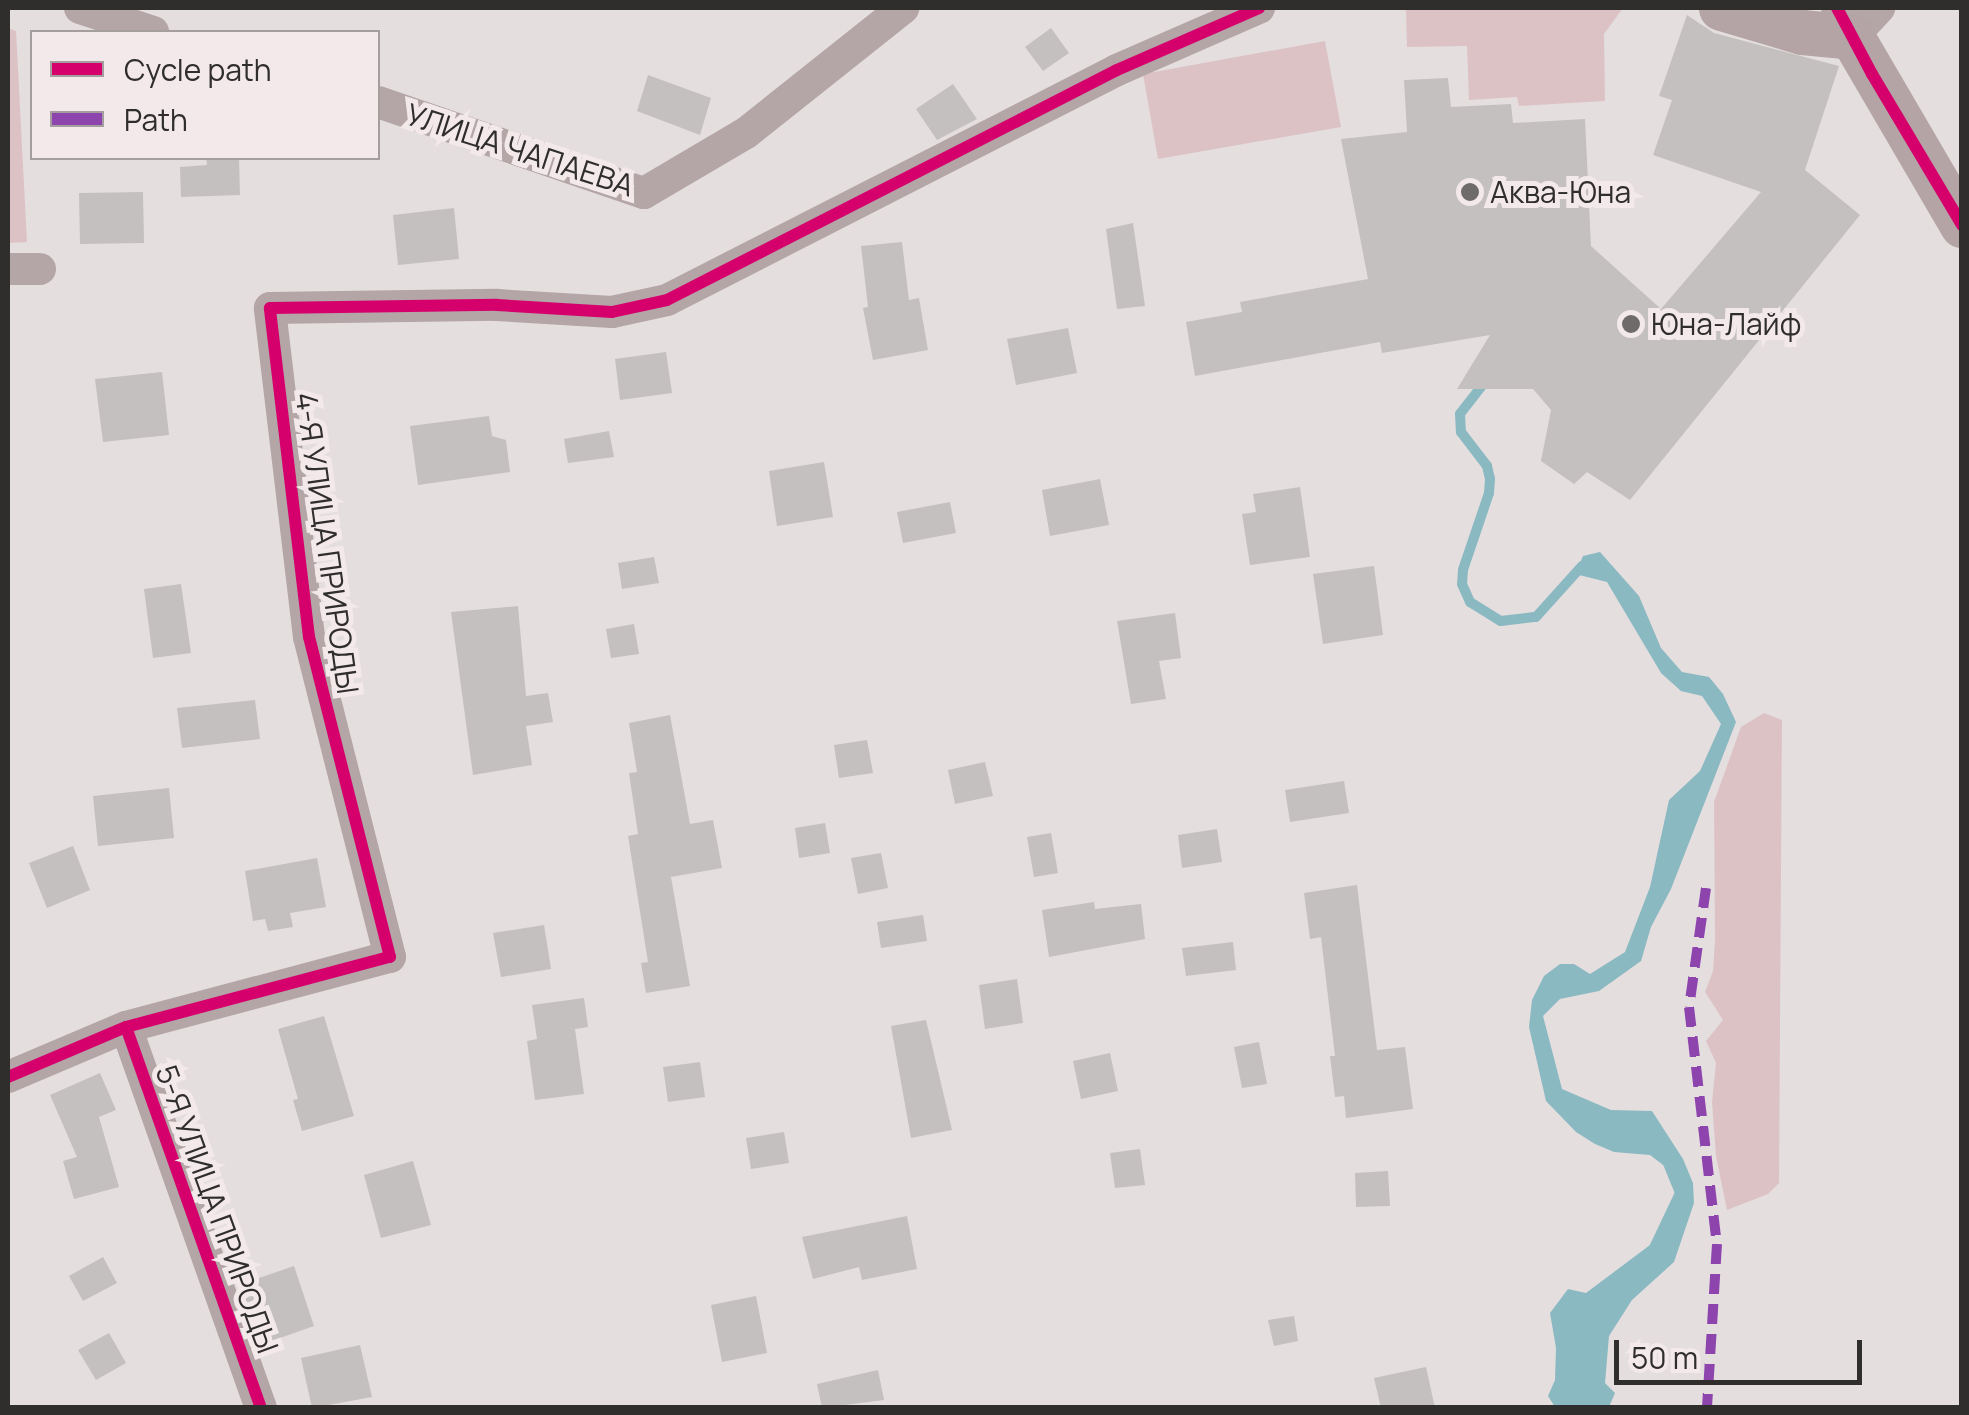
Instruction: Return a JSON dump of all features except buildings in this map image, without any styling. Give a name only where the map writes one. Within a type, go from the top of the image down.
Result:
[{"type":"street","points":[[80,8],[136,22]]},
{"type":"street","name":"УЛИЦА ЧАПАЕВА","points":[[380,103],[644,193],[746,132],[903,8]]},
{"type":"street","name":"4-Я УЛИЦА ПРИРОДЫ","points":[[126,1027],[390,957],[310,637],[270,308],[497,305],[612,312],[668,300],[1117,70],[1259,8]]},
{"type":"street","points":[[1721,8],[1802,32],[1856,17],[1962,225]]},
{"type":"street","points":[[8,1077],[126,1027]]},
{"type":"street","name":"5-Я УЛИЦА ПРИРОДЫ","points":[[126,1027],[261,1408]]},
{"type":"shaded area","points":[[1406,8],[1623,8],[1604,34],[1605,101],[1519,106],[1517,97],[1469,100],[1467,46],[1407,47]]},
{"type":"shaded area","points":[[8,28],[16,31],[27,242],[8,243]]},
{"type":"shaded area","points":[[1325,41],[1341,127],[1158,159],[1143,74]]},
{"type":"shaded area","points":[[1764,713],[1782,720],[1779,1183],[1768,1194],[1727,1210],[1716,1156],[1712,1102],[1716,1063],[1706,1041],[1723,1020],[1705,992],[1713,971],[1715,940],[1714,802],[1741,727]]},
{"type":"water","points":[[1600,552],[1639,596],[1661,648],[1682,672],[1709,677],[1723,694],[1736,722],[1671,889],[1651,927],[1641,961],[1599,991],[1560,999],[1543,1016],[1562,1089],[1611,1110],[1652,1111],[1683,1159],[1693,1183],[1694,1203],[1674,1262],[1632,1300],[1609,1336],[1605,1383],[1615,1393],[1609,1407],[1555,1407],[1548,1396],[1555,1380],[1556,1348],[1550,1313],[1568,1289],[1586,1293],[1658,1239],[1680,1193],[1671,1171],[1650,1155],[1614,1152],[1595,1144],[1576,1132],[1546,1101],[1529,1027],[1532,1000],[1544,976],[1560,964],[1574,964],[1590,974],[1625,952],[1650,887],[1669,800],[1700,771],[1721,724],[1702,696],[1681,691],[1661,673],[1607,582],[1575,574],[1583,556]]},
{"type":"waterway","points":[[1481,387],[1460,414],[1461,432],[1487,466],[1490,479],[1489,493],[1463,570],[1462,584],[1470,602],[1501,621],[1536,617],[1582,566]]},
{"type":"waterway","points":[[1654,1248],[1680,1193],[1666,1158]]},
{"type":"marked path","points":[[1706,888],[1689,1007],[1717,1244],[1707,1408]]},
{"type":"cycle path","points":[[8,1077],[126,1027],[390,957],[309,637],[270,308],[497,305],[612,312],[667,300],[1117,70],[1259,8]]},
{"type":"cycle path","points":[[1837,8],[1962,225]]},
{"type":"cycle path","points":[[126,1027],[261,1408]]},
{"type":"place","name":"Аква-Юна","points":[[1470,192]]},
{"type":"place","name":"Юна-Лайф","points":[[1631,324]]}]
